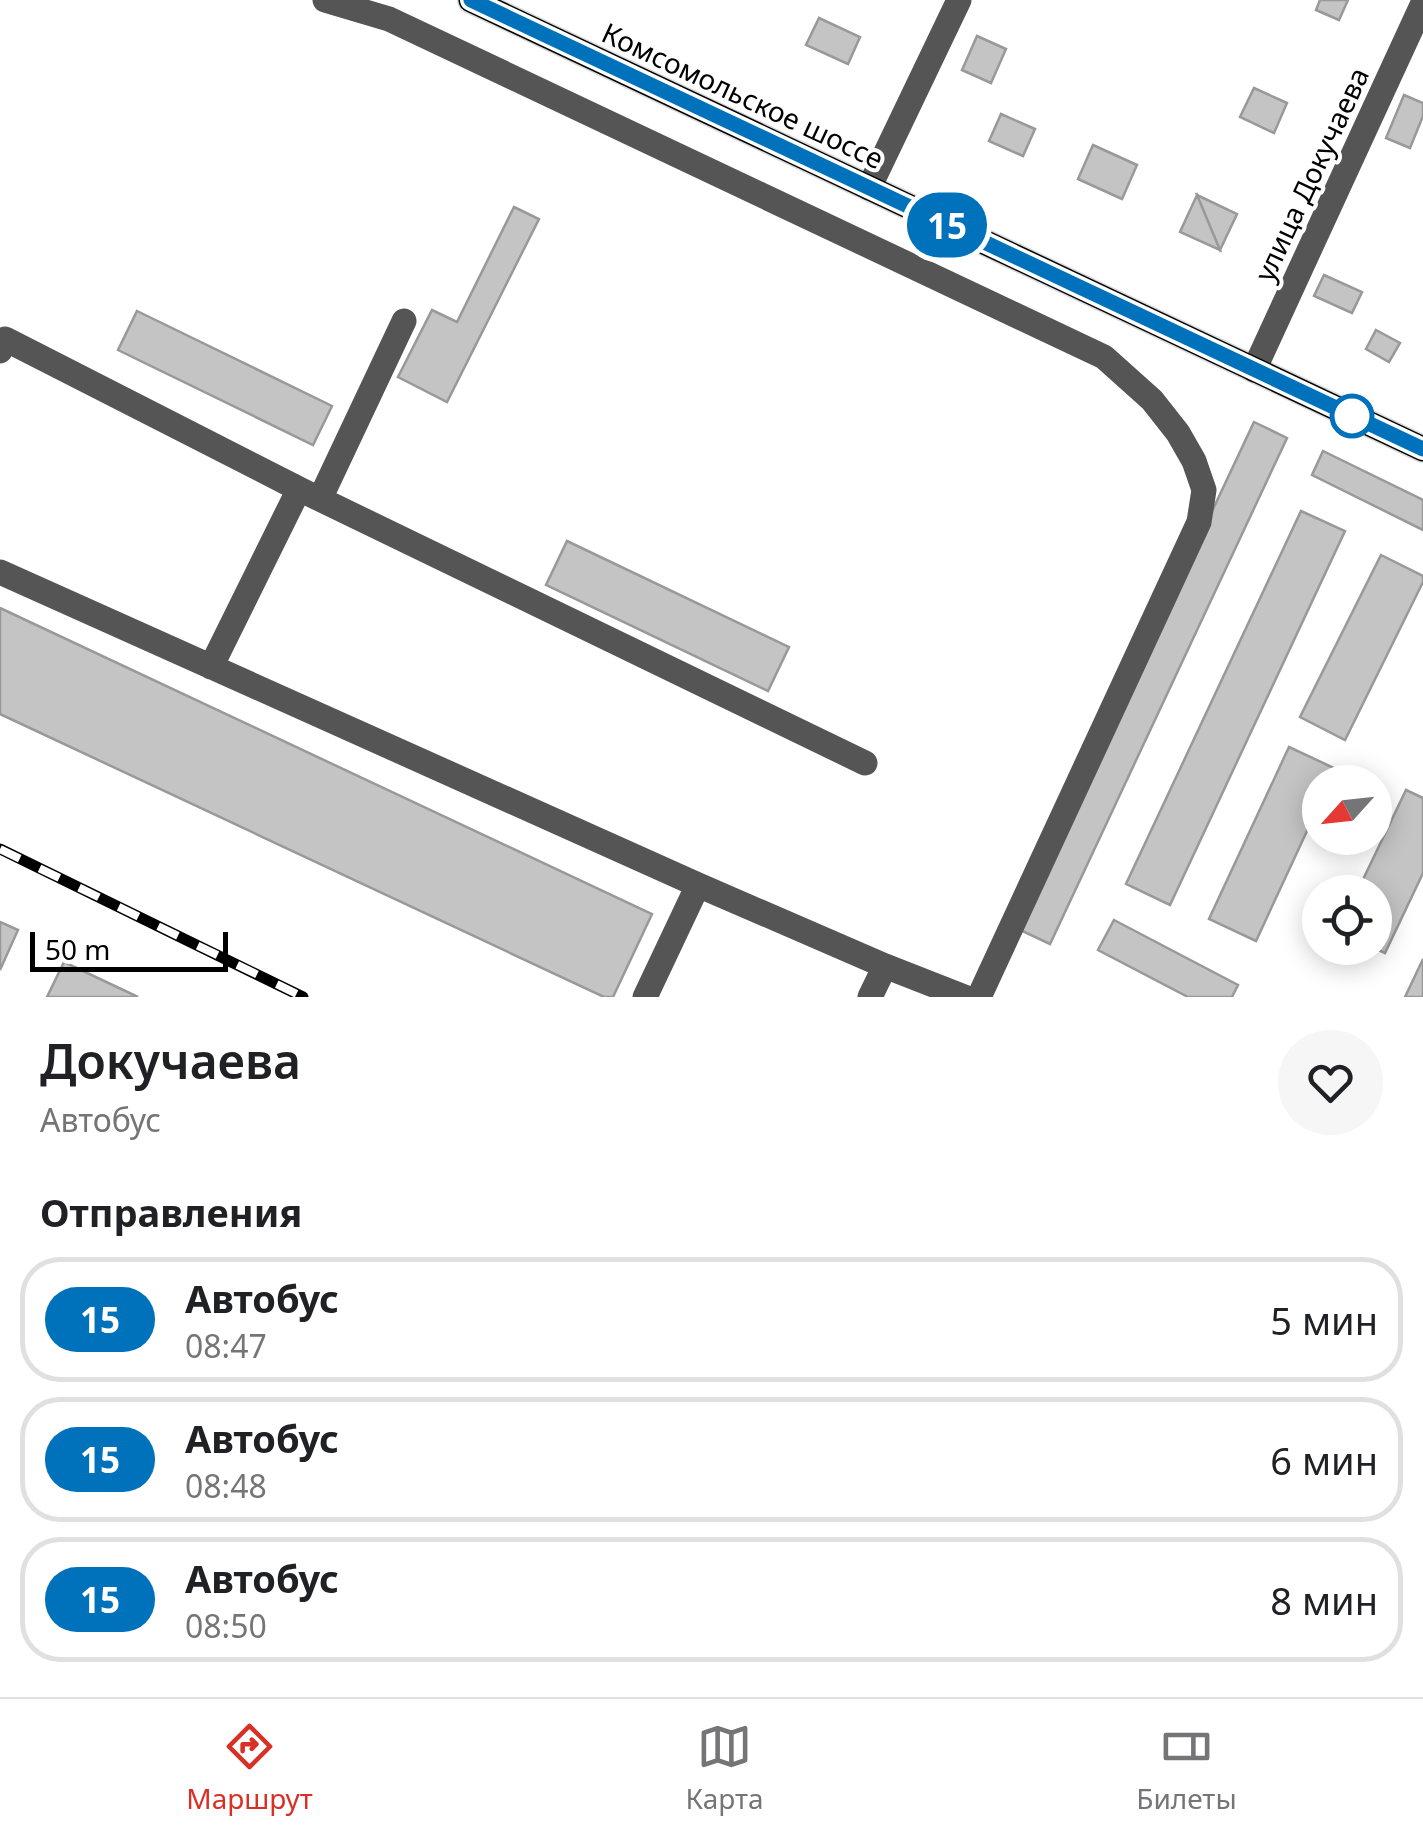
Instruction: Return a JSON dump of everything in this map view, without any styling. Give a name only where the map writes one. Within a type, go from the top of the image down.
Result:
[{"type":"main road","name":"Комсомольское шоссе","points":[[486,3],[1423,450]]},
{"type":"street","points":[[324,0],[389,19],[1104,357],[1152,400],[1178,432],[1204,490],[1198,522],[979,997]]},
{"type":"street","points":[[869,188],[960,0]]},
{"type":"street","name":"улица Докучаева","points":[[1254,370],[1423,3]]},
{"type":"street","points":[[212,666],[404,320]]},
{"type":"street","points":[[0,350],[5,340],[310,494],[865,764]]},
{"type":"street","points":[[0,572],[698,885],[964,997]]},
{"type":"street","points":[[645,997],[698,885]]},
{"type":"street","points":[[870,997],[885,966]]},
{"type":"building","points":[[1320,0],[1348,0],[1339,20],[1316,10]]},
{"type":"building","points":[[819,18],[860,37],[848,64],[806,45]]},
{"type":"building","points":[[977,36],[1006,49],[991,83],[962,70]]},
{"type":"building","points":[[1254,88],[1287,103],[1274,133],[1240,117]]},
{"type":"building","points":[[1404,95],[1423,103],[1423,116],[1410,148],[1386,138]]},
{"type":"building","points":[[1001,114],[1035,129],[1023,156],[989,141]]},
{"type":"building","points":[[1093,145],[1137,165],[1122,199],[1078,179]]},
{"type":"building","points":[[1197,195],[1237,214],[1220,250]]},
{"type":"building","points":[[1197,195],[1220,250],[1180,232]]},
{"type":"building","points":[[514,207],[539,219],[447,402],[398,377],[432,310],[457,322]]},
{"type":"building","points":[[1324,275],[1362,292],[1352,313],[1314,296]]},
{"type":"building","points":[[137,311],[332,406],[313,445],[118,350]]},
{"type":"building","points":[[1376,330],[1400,343],[1389,362],[1366,349]]},
{"type":"building","points":[[1254,422],[1287,438],[1050,944],[1016,928]]},
{"type":"building","points":[[1323,451],[1423,500],[1423,530],[1312,475]]},
{"type":"building","points":[[1301,511],[1345,531],[1170,905],[1126,884]]},
{"type":"building","points":[[567,541],[789,647],[768,691],[546,585]]},
{"type":"building","points":[[1381,555],[1423,576],[1423,582],[1345,740],[1300,717]]},
{"type":"building","points":[[0,608],[652,914],[613,997],[604,997],[0,714]]},
{"type":"building","points":[[1289,747],[1327,765],[1302,765],[1302,842],[1256,941],[1209,919]]},
{"type":"building","points":[[1406,790],[1423,798],[1423,873],[1392,938],[1392,875],[1365,875],[1375,855],[1392,855],[1392,819]]},
{"type":"building","points":[[1114,920],[1238,985],[1232,997],[1188,997],[1098,950]]},
{"type":"building","points":[[0,922],[18,930],[0,970]]},
{"type":"building","points":[[1423,959],[1423,997],[1405,997]]},
{"type":"building","points":[[64,962],[138,997],[47,997]]},
{"type":"railway","points":[[0,849],[303,997]]},
{"type":"bus line","name":"15","points":[[471,0],[1423,449]]}]
